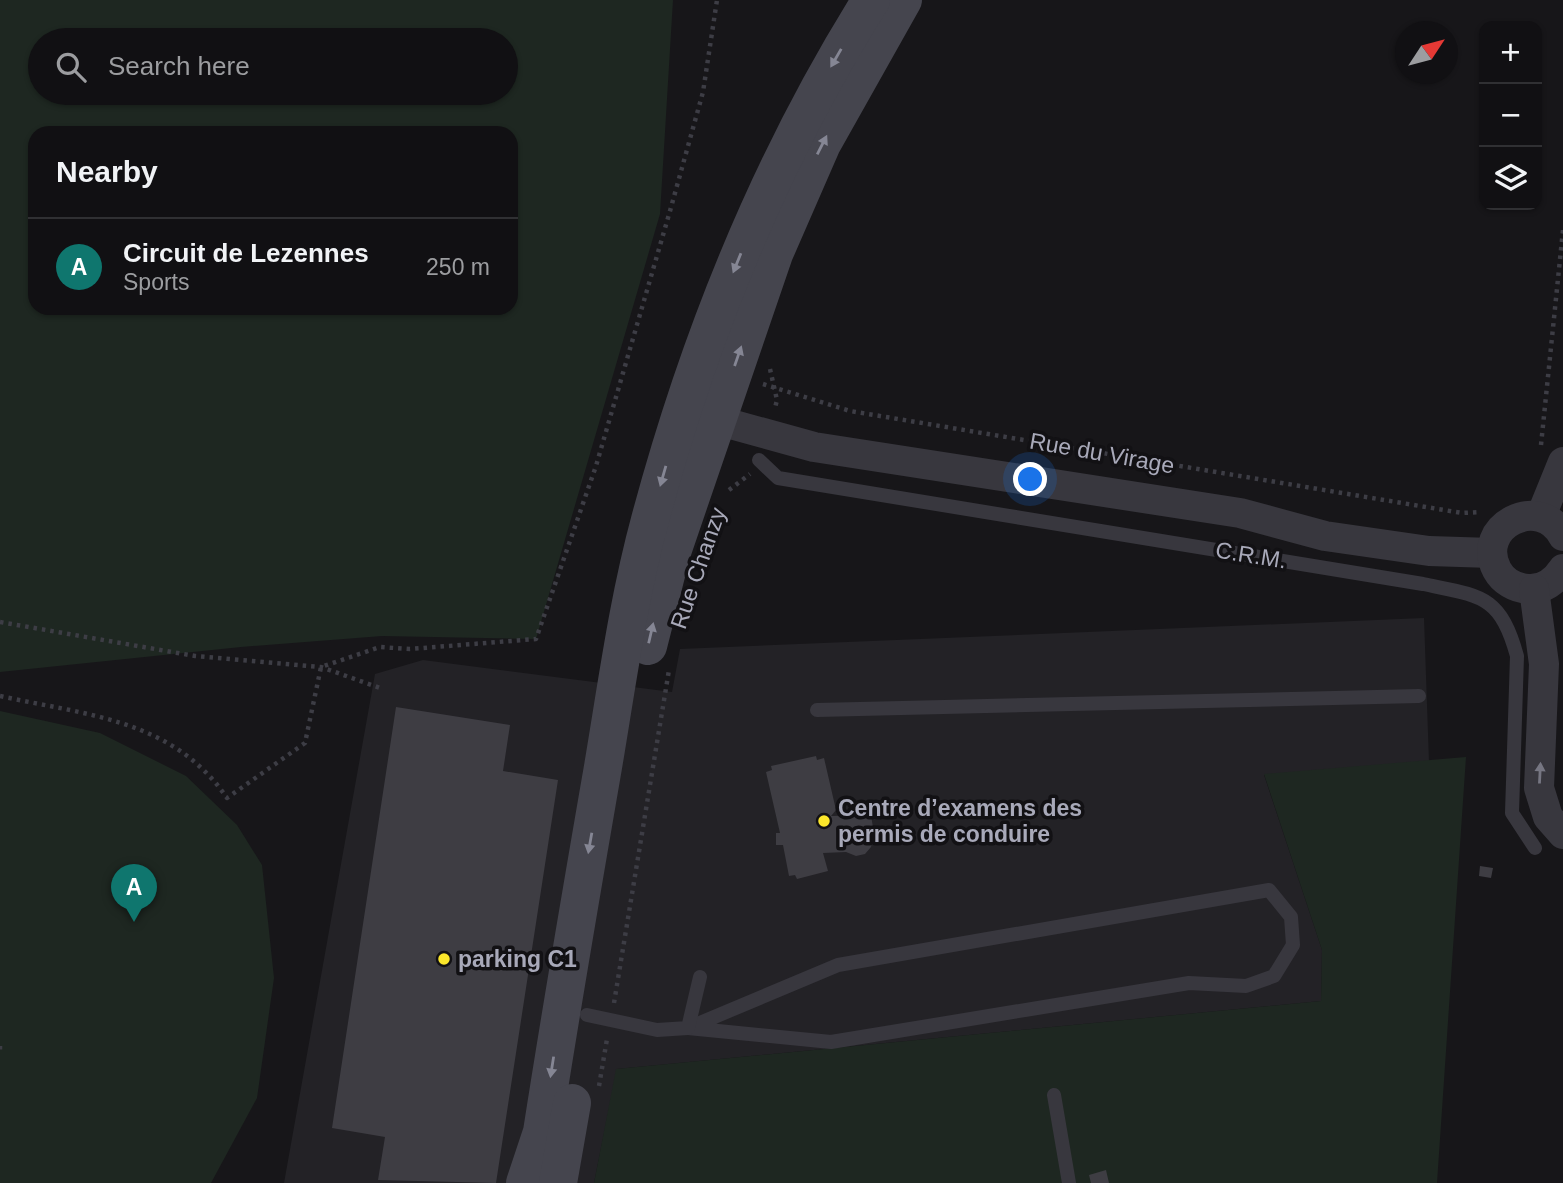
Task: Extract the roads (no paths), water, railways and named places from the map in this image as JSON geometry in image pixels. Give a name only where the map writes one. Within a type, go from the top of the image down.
[{"type":"main road","name":"Rue Chanzy","points":[[558,1183],[599,1018],[648,647],[671,555],[700,416],[711,326],[779,164],[820,85],[871,0]]},
{"type":"main road","name":"Rue Chanzy","points":[[524,1183],[542,1132],[637,573],[700,416],[732,374],[774,254],[808,171],[903,0]]},
{"type":"street","name":"Rue du Virage","points":[[700,416],[764,448],[832,450],[1240,513],[1325,537],[1429,551],[1492,552]]},
{"type":"street","points":[[1541,516],[1551,457]]},
{"type":"street","points":[[1563,537],[1555,525],[1541,516],[1525,515],[1504,524],[1495,537],[1492,552],[1496,568],[1505,580],[1519,588],[1534,589],[1553,581],[1563,569]]},
{"type":"street","points":[[1534,589],[1544,664],[1539,789],[1548,817],[1563,834]]},
{"type":"lane","name":"C.R.M.","points":[[764,448],[778,478],[1423,584],[1479,596],[1496,607],[1511,632],[1517,656],[1512,813],[1535,848]]},
{"type":"lane","points":[[817,710],[1419,696]]},
{"type":"lane","points":[[599,1018],[657,1030],[688,1028],[831,1042],[1189,983],[1246,986],[1274,976],[1293,945],[1291,917],[1269,890],[838,965],[688,1028]]},
{"type":"lane","points":[[688,1028],[700,977]]},
{"type":"lane","points":[[1054,1095],[1069,1183]]},
{"type":"place","name":"Centre d’examens des permis de conduire","points":[[824,821]]},
{"type":"place","name":"Circuit de Lezennes","points":[[134,922]]},
{"type":"place","name":"parking C1","points":[[444,959]]}]
